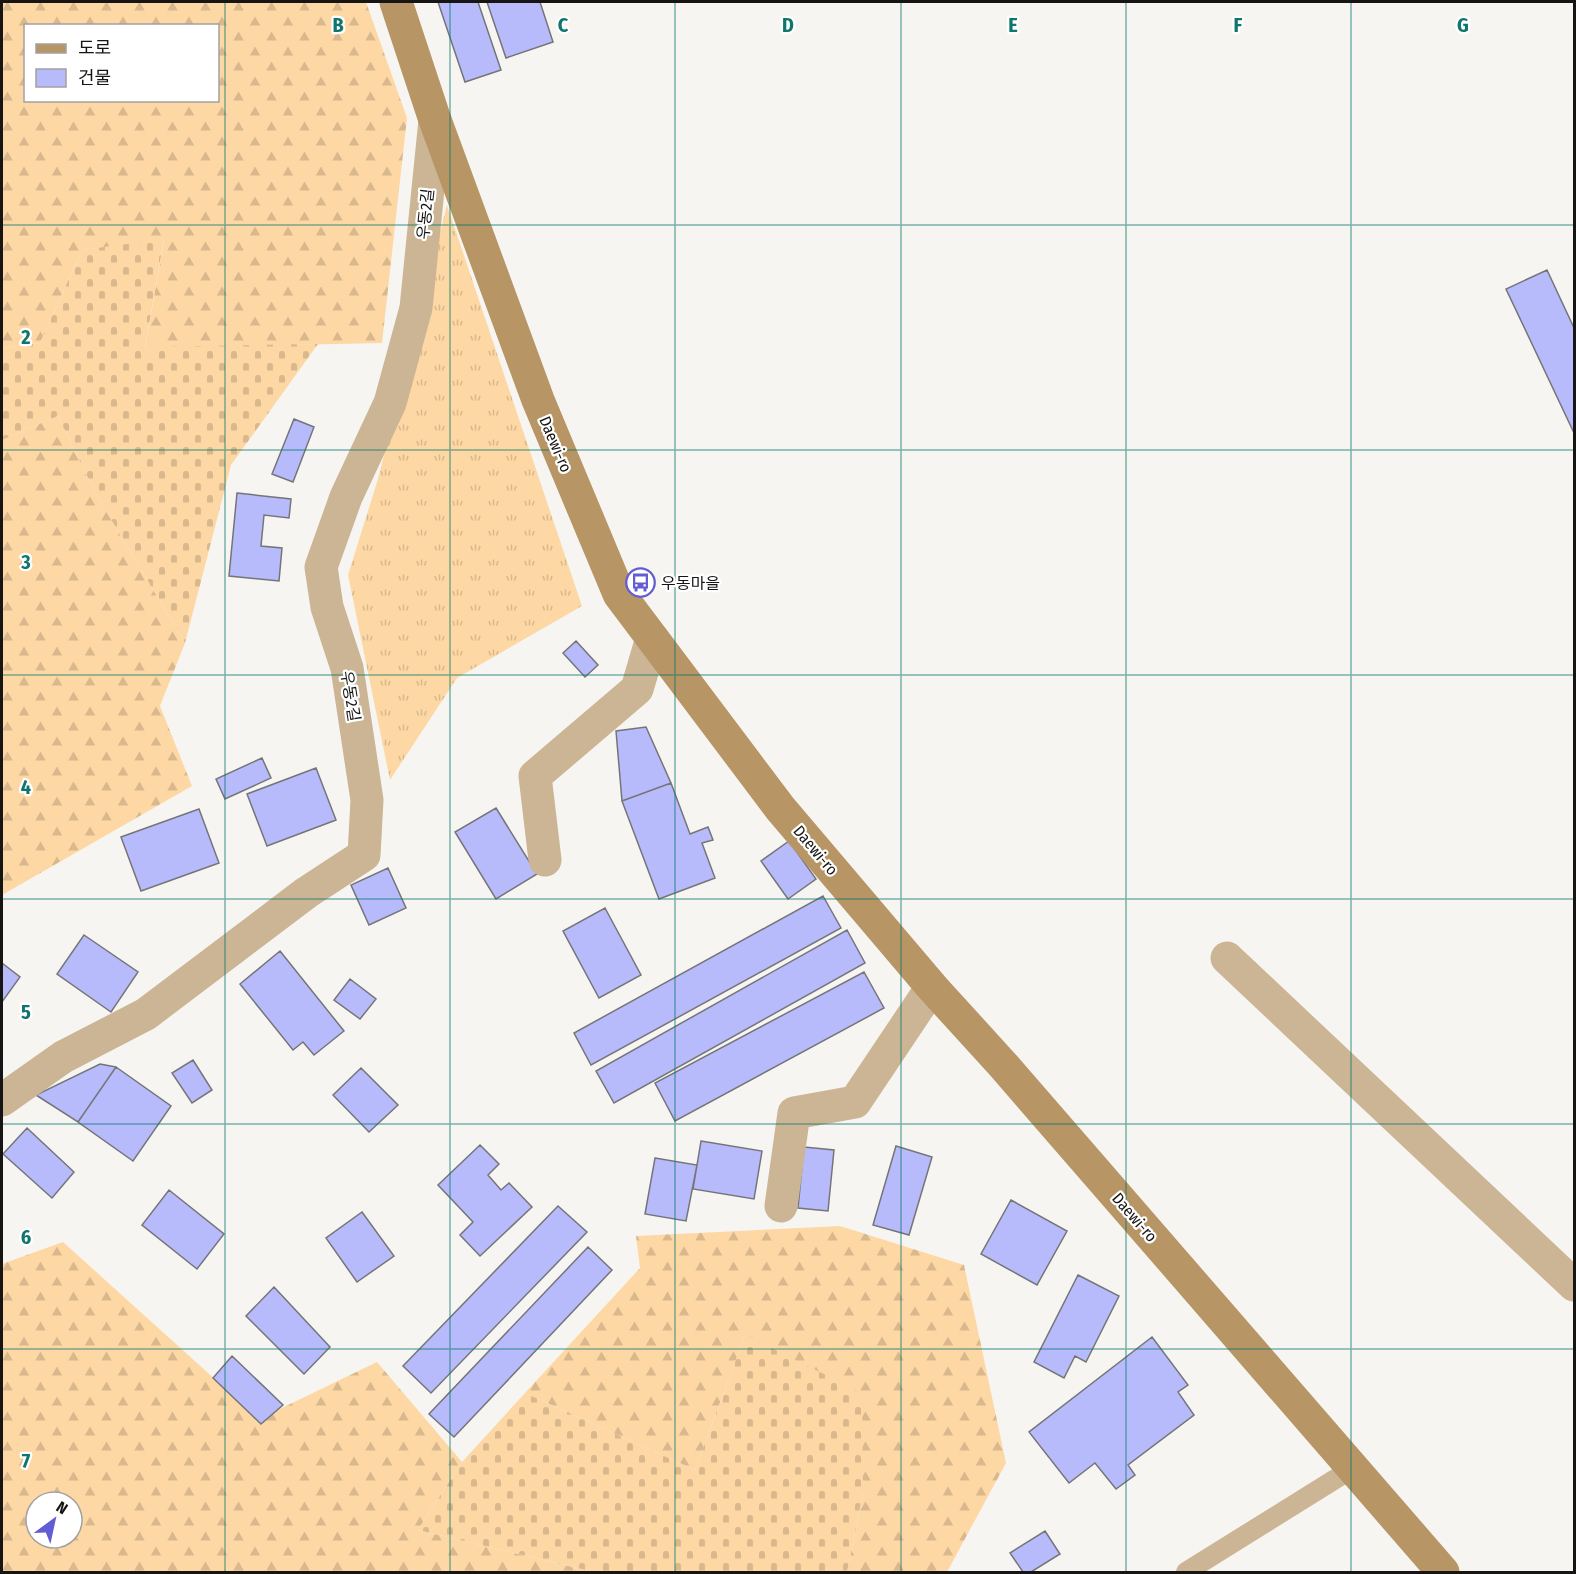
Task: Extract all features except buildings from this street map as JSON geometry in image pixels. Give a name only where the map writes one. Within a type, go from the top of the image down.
[{"type":"main road","name":"Daewi-ro","points":[[396,2],[435,120],[542,411],[619,594],[780,808],[932,987],[1003,1065],[1353,1468],[1433,1567]]},
{"type":"street","name":"우동2길","points":[[2,1100],[63,1057],[146,1014],[306,893],[364,855],[367,800],[347,668],[327,607],[321,567],[346,497],[390,403],[416,308],[435,120]]},
{"type":"street","points":[[545,860],[535,776],[637,689],[652,638]]},
{"type":"street","points":[[1227,958],[1575,1285]]},
{"type":"street","points":[[781,1206],[794,1113],[855,1102],[932,987]]},
{"type":"lane","points":[[1186,1572],[1353,1468]]},
{"type":"green space","points":[[2,2],[366,2],[407,118],[382,343],[145,348],[164,240],[82,250],[40,343],[2,348]]},
{"type":"green space","points":[[447,205],[582,606],[457,678],[390,780],[348,575],[378,479]]},
{"type":"green space","points":[[164,239],[145,347],[318,344],[231,465],[185,643],[97,496],[58,416],[2,440],[2,348],[40,343],[82,250]]},
{"type":"green space","points":[[58,416],[97,496],[185,643],[160,706],[192,786],[2,895],[2,440]]},
{"type":"green space","points":[[840,1226],[964,1265],[1006,1463],[947,1572],[847,1572],[863,1493],[745,1335],[695,1470],[525,1393],[640,1268],[636,1236]]},
{"type":"green space","points":[[63,1242],[259,1419],[377,1362],[462,1462],[418,1530],[594,1572],[2,1572],[2,1264]]},
{"type":"green space","points":[[745,1335],[862,1393],[863,1493],[847,1572],[594,1572],[418,1530],[462,1462],[525,1393],[695,1470]]},
{"type":"place","name":"우동마을","points":[[640,583]]}]
